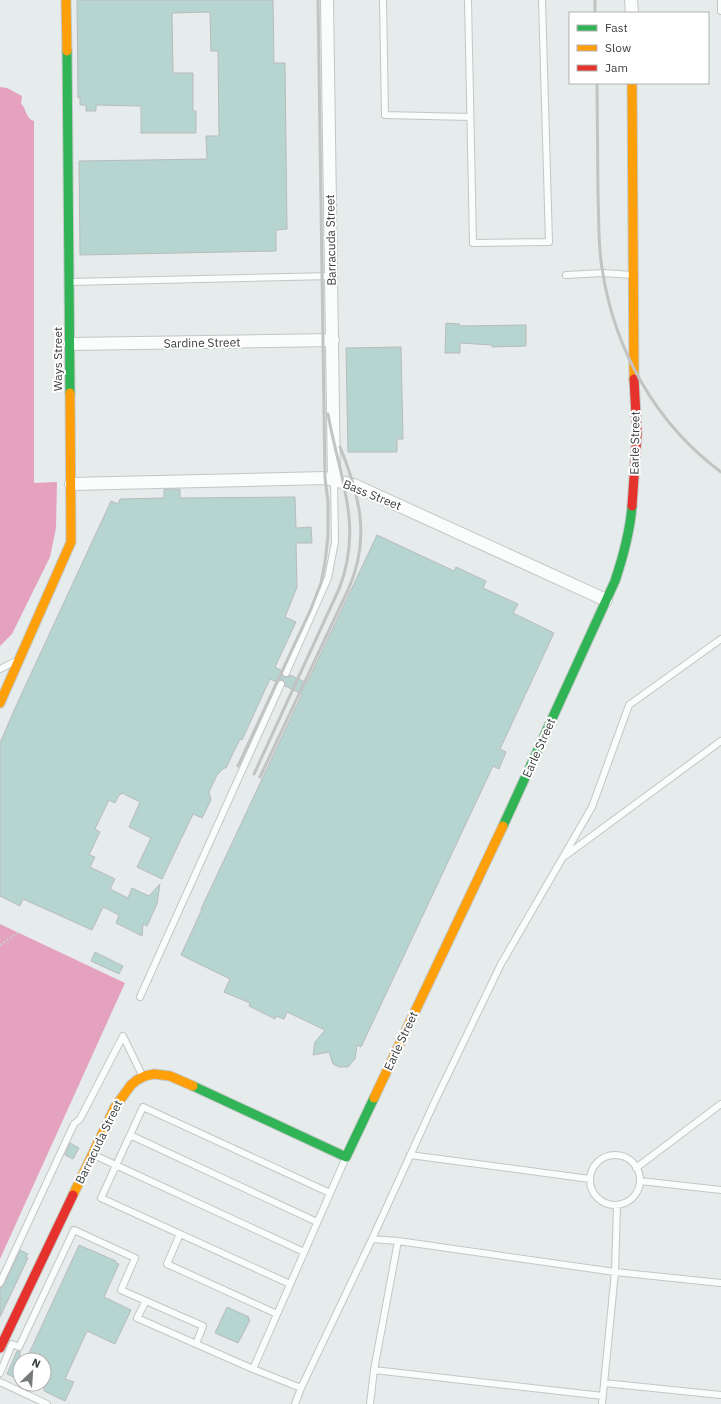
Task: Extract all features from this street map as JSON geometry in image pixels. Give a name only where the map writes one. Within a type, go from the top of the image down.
[{"type":"street","name":"Ways Street","points":[[0,703],[71,542],[69,165],[66,0]]},
{"type":"street","name":"Barracuda Street","points":[[327,0],[334,480]]},
{"type":"street","points":[[632,0],[632,12]]},
{"type":"street","name":"Earle Street","points":[[346,1157],[526,778],[615,581],[624,554],[631,520],[637,434],[633,367],[632,84]]},
{"type":"street","name":"Sardine Street","points":[[70,344],[333,340]]},
{"type":"street","name":"Bass Street","points":[[71,484],[325,478],[354,485],[606,600]]},
{"type":"street","name":"Barracuda Street","points":[[0,1348],[111,1116],[124,1091],[135,1081],[149,1075],[166,1075],[346,1157]]},
{"type":"lane","points":[[383,0],[385,115],[470,117]]},
{"type":"lane","points":[[468,0],[473,243],[549,242],[542,0]]},
{"type":"lane","points":[[721,0],[721,11]]},
{"type":"lane","points":[[566,275],[603,273],[632,275]]},
{"type":"lane","points":[[70,282],[332,276]]},
{"type":"lane","points":[[286,673],[328,578],[335,542],[334,480]]},
{"type":"lane","points":[[295,1404],[301,1388],[372,1239],[434,1101],[501,964],[592,807],[629,705],[721,639]]},
{"type":"lane","points":[[0,669],[19,660]]},
{"type":"lane","points":[[140,997],[281,684]]},
{"type":"lane","points":[[562,858],[721,741]]},
{"type":"lane","points":[[0,1283],[74,1124],[80,1119],[123,1036],[143,1077]]},
{"type":"lane","points":[[636,1168],[721,1104]]},
{"type":"lane","points":[[290,1284],[101,1198],[143,1107],[330,1193]]},
{"type":"lane","points":[[130,1135],[318,1222]]},
{"type":"lane","points":[[93,1154],[304,1252]]},
{"type":"lane","points":[[410,1155],[590,1179]]},
{"type":"lane","points":[[619,1156],[626,1158],[636,1168],[640,1182],[635,1195],[630,1200],[617,1205],[604,1202],[593,1193],[590,1179],[595,1166],[606,1157],[619,1156]]},
{"type":"lane","name":"Earle Street","points":[[253,1369],[346,1157]]},
{"type":"lane","points":[[640,1182],[721,1190]]},
{"type":"lane","points":[[602,1404],[615,1272],[617,1205]]},
{"type":"lane","points":[[0,1372],[12,1344],[19,1347],[74,1230],[135,1258],[121,1290],[203,1326],[196,1344]]},
{"type":"lane","points":[[180,1234],[167,1264],[277,1314]]},
{"type":"lane","points":[[372,1239],[398,1241],[615,1272],[721,1283]]},
{"type":"lane","points":[[370,1404],[374,1370],[398,1241]]},
{"type":"lane","points":[[146,1301],[138,1318],[253,1369],[301,1388]]},
{"type":"lane","points":[[374,1370],[602,1396]]},
{"type":"lane","points":[[0,1382],[47,1404]]},
{"type":"lane","points":[[604,1383],[721,1395]]},
{"type":"path","points":[[0,945],[19,932]]},
{"type":"shaded area","points":[[0,87],[7,88],[22,96],[21,103],[29,118],[34,121],[34,483],[57,482],[56,528],[50,557],[12,634],[0,646]]},
{"type":"shaded area","points":[[0,924],[125,983],[0,1259]]},
{"type":"building","points":[[77,0],[273,0],[274,63],[285,63],[287,229],[276,230],[276,251],[80,255],[79,161],[207,159],[206,136],[219,136],[218,51],[211,51],[210,12],[172,13],[173,73],[193,73],[193,111],[196,111],[196,133],[141,133],[141,106],[96,105],[96,111],[86,111],[86,105],[80,105],[80,97],[78,98]]},
{"type":"building","points":[[446,323],[459,324],[460,326],[526,325],[526,346],[492,347],[492,345],[460,343],[460,353],[445,353]]},
{"type":"building","points":[[401,347],[403,439],[397,439],[397,452],[348,452],[346,348]]},
{"type":"building","points":[[164,489],[180,489],[180,498],[295,497],[296,528],[311,527],[312,543],[296,543],[297,587],[285,617],[296,622],[275,667],[282,671],[282,675],[285,677],[290,675],[307,683],[377,535],[454,571],[456,567],[486,581],[483,588],[518,604],[513,613],[554,633],[500,749],[506,752],[499,769],[493,766],[361,1047],[357,1045],[355,1059],[348,1067],[339,1067],[333,1064],[329,1052],[313,1055],[315,1042],[325,1030],[287,1012],[284,1019],[276,1016],[275,1019],[249,1006],[250,1003],[224,992],[230,979],[181,955],[201,909],[302,694],[285,686],[283,680],[277,682],[270,679],[242,740],[240,739],[226,768],[224,768],[217,775],[209,792],[211,800],[202,818],[193,814],[162,879],[137,867],[151,838],[129,827],[140,802],[122,793],[119,795],[115,803],[109,800],[95,829],[100,832],[89,855],[95,857],[90,867],[115,879],[110,889],[128,898],[132,888],[149,896],[160,884],[157,904],[147,926],[143,924],[142,936],[116,923],[119,915],[103,907],[92,930],[23,899],[20,906],[0,896],[0,743],[111,501],[118,504],[120,499],[164,498]]},
{"type":"building","points":[[95,952],[123,966],[119,974],[91,961]]},
{"type":"building","points":[[70,1143],[79,1148],[73,1159],[65,1155]]},
{"type":"building","points":[[79,1245],[116,1261],[116,1263],[119,1264],[104,1297],[131,1310],[115,1344],[87,1331],[65,1379],[74,1382],[65,1401],[46,1392],[52,1392],[52,1352],[30,1352]]},
{"type":"building","points":[[20,1250],[28,1254],[26,1257],[28,1258],[0,1317],[0,1288],[4,1285]]},
{"type":"building","points":[[227,1307],[249,1317],[248,1319],[250,1320],[238,1343],[215,1333]]},
{"type":"building","points":[[12,1362],[12,1376],[7,1374]]},
{"type":"railway","points":[[238,766],[311,609],[321,583],[328,536],[328,502],[325,478],[318,0]]},
{"type":"railway","points":[[595,0],[595,12]]},
{"type":"railway","points":[[597,84],[600,250],[608,298],[616,327],[641,382],[658,407],[676,431],[697,452],[721,472]]},
{"type":"railway","points":[[254,774],[339,589],[346,566],[349,544],[347,501],[328,414]]},
{"type":"railway","points":[[260,777],[348,590],[355,571],[361,535],[360,518],[353,483],[340,447]]},
{"type":"traffic: fast","points":[[67,51],[70,393]]},
{"type":"traffic: fast","points":[[503,826],[615,581],[626,544],[632,506]]},
{"type":"traffic: fast","points":[[193,1086],[346,1157],[374,1098]]},
{"type":"traffic: slow","points":[[66,0],[67,51]]},
{"type":"traffic: slow","points":[[632,84],[634,379]]},
{"type":"traffic: slow","points":[[0,703],[71,542],[70,393]]},
{"type":"traffic: slow","points":[[374,1098],[503,826]]},
{"type":"traffic: slow","points":[[73,1195],[115,1107],[131,1085],[145,1076],[154,1074],[170,1076],[193,1086]]},
{"type":"traffic: jam","points":[[632,506],[637,434],[634,379]]},
{"type":"traffic: jam","points":[[0,1348],[73,1195]]}]
